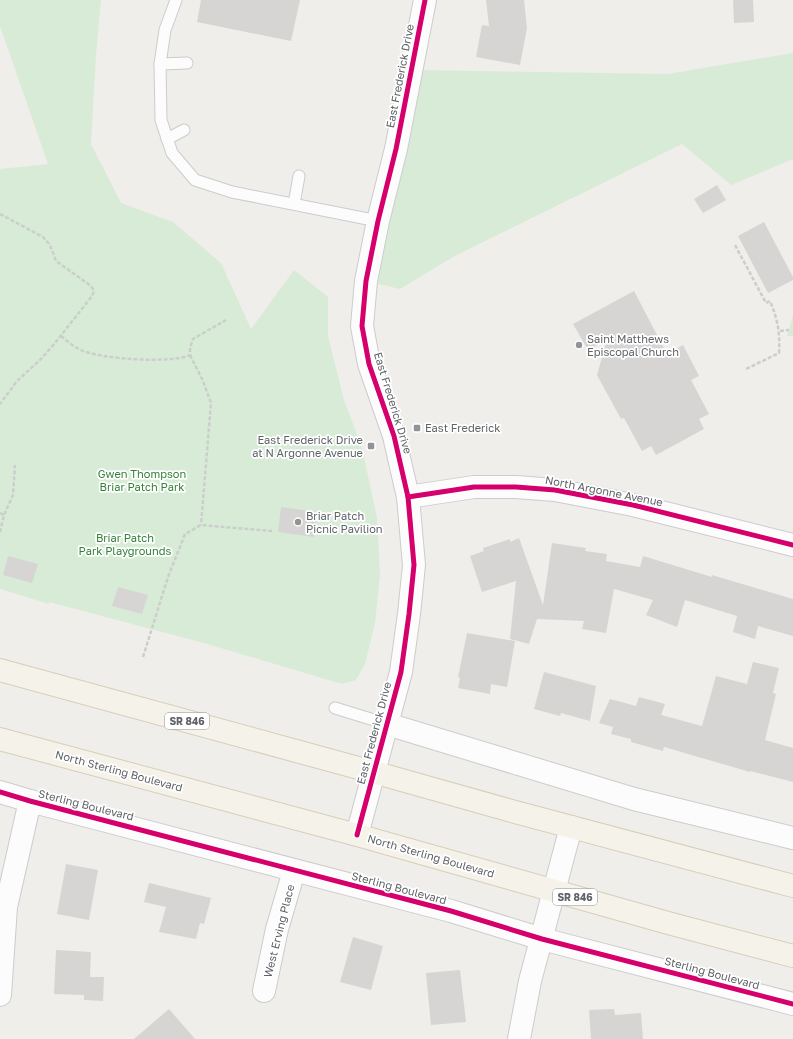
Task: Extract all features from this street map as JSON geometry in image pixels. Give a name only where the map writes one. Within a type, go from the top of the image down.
[{"type":"main road","name":"SR 846","points":[[0,670],[508,810],[793,886]]},
{"type":"main road","name":"North Sterling Boulevard","points":[[0,739],[357,835],[668,923],[793,956]]},
{"type":"street","name":"East Frederick Drive","points":[[357,835],[401,672],[410,614],[414,565],[408,497],[394,436],[369,364],[362,326],[366,281],[378,221],[396,149],[426,0]]},
{"type":"street","name":"North Argonne Avenue","points":[[408,497],[474,487],[516,487],[556,490],[632,505],[793,545]]},
{"type":"street","points":[[387,724],[634,799],[793,838]]},
{"type":"street","name":"Sterling Boulevard","points":[[0,792],[294,871],[451,911],[542,939],[793,1004]]},
{"type":"street","points":[[0,995],[6,907],[30,800]]},
{"type":"street","points":[[519,1039],[530,981],[571,827]]},
{"type":"street","name":"West Erving Place","points":[[264,991],[277,929],[294,871]]},
{"type":"lane","points":[[176,0],[165,30],[160,64],[161,120],[172,153],[195,180],[232,192],[378,221]]},
{"type":"lane","points":[[160,64],[187,63]]},
{"type":"lane","points":[[167,139],[184,130]]},
{"type":"lane","points":[[294,204],[299,176]]},
{"type":"lane","points":[[335,708],[387,724]]},
{"type":"path","points":[[0,214],[43,237],[50,245],[56,261],[91,286],[94,291],[92,296],[61,336],[40,360],[17,381],[0,404]]},
{"type":"path","points":[[735,245],[766,303],[770,301],[777,316],[779,331],[779,353],[746,369]]},
{"type":"path","points":[[201,525],[211,403],[190,355],[190,348],[193,339],[226,320]]},
{"type":"path","points":[[779,331],[789,330]]},
{"type":"path","points":[[61,336],[81,350],[96,355],[157,359],[185,358],[190,355]]},
{"type":"path","points":[[0,532],[4,515],[14,495],[15,465]]},
{"type":"path","points":[[0,513],[4,515]]},
{"type":"path","points":[[143,657],[168,577],[185,534],[201,525],[272,530]]},
{"type":"green space","name":"Gwen Thompson Briar Patch Park","points":[[0,0],[101,0],[91,144],[121,203],[173,222],[221,263],[251,329],[294,270],[328,297],[328,336],[344,400],[362,448],[377,518],[380,574],[375,623],[365,664],[356,680],[342,684],[204,643],[49,602],[49,604],[0,589],[0,169],[48,164],[0,26]]},
{"type":"green space","points":[[793,53],[793,159],[731,185],[682,144],[453,257],[400,289],[366,281],[412,70],[668,74]]},
{"type":"green space","points":[[793,315],[793,336],[787,336]]},
{"type":"building","points":[[201,0],[300,0],[291,41],[197,22]]},
{"type":"building","points":[[486,0],[524,0],[527,28],[520,65],[476,57],[482,25],[489,26]]},
{"type":"building","points":[[733,0],[753,0],[754,22],[734,23]]},
{"type":"building","points":[[717,185],[726,200],[703,213],[694,199]]},
{"type":"building","points":[[764,222],[793,277],[793,280],[768,293],[738,236]]},
{"type":"building","name":"Saint Matthews Episcopal Church","points":[[634,291],[667,354],[683,345],[699,376],[691,380],[709,414],[699,419],[704,429],[656,455],[651,446],[642,451],[624,418],[621,419],[597,375],[607,340],[588,350],[573,324]]},
{"type":"building","name":"Briar Patch Picnic Pavilion","points":[[281,507],[318,512],[314,537],[278,532]]},
{"type":"building","points":[[519,538],[543,605],[552,543],[586,548],[585,551],[607,554],[606,561],[640,567],[643,556],[793,599],[793,636],[758,626],[755,639],[733,632],[737,616],[685,600],[677,627],[646,615],[653,600],[614,589],[606,633],[582,629],[584,621],[537,619],[529,644],[510,639],[516,581],[482,592],[470,556],[484,551],[483,548],[510,539],[510,542]]},
{"type":"building","points":[[8,556],[38,564],[32,583],[3,575]]},
{"type":"building","points":[[118,587],[148,595],[142,614],[112,606]]},
{"type":"building","points":[[467,633],[515,641],[507,687],[491,684],[490,694],[458,688],[460,678],[458,677]]},
{"type":"building","points":[[753,662],[779,668],[773,693],[776,694],[765,740],[793,748],[793,782],[750,772],[664,747],[663,751],[631,742],[631,739],[611,734],[613,727],[599,723],[610,699],[636,706],[639,697],[665,704],[661,715],[702,726],[716,676],[747,684]]},
{"type":"building","points":[[544,672],[596,686],[590,721],[561,713],[560,716],[534,709]]},
{"type":"building","points":[[66,864],[98,870],[89,920],[57,914]]},
{"type":"building","points":[[149,883],[211,898],[204,924],[200,923],[196,939],[159,932],[166,907],[144,902]]},
{"type":"building","points":[[353,937],[383,946],[371,990],[340,982]]},
{"type":"building","points":[[56,950],[91,952],[90,977],[104,977],[103,1001],[84,1000],[84,995],[54,994]]},
{"type":"building","points":[[460,970],[466,1022],[431,1025],[426,973]]},
{"type":"building","points":[[169,1009],[195,1039],[134,1039]]},
{"type":"building","points":[[614,1009],[615,1015],[641,1013],[643,1039],[591,1039],[589,1010]]},
{"type":"cycle path","points":[[357,835],[401,672],[414,565],[408,497],[394,436],[369,364],[362,326],[366,281],[378,221],[396,149],[425,0]]},
{"type":"cycle path","points":[[408,497],[474,487],[516,487],[555,490],[633,505],[793,545]]},
{"type":"cycle path","points":[[0,792],[451,911],[542,939],[793,1004]]},
{"type":"place","name":"Saint Matthews Episcopal Church","points":[[579,345]]},
{"type":"place","name":"East Frederick","points":[[417,428]]},
{"type":"place","name":"East Frederick Drive at N Argonne Avenue","points":[[371,446]]},
{"type":"place","name":"Briar Patch Picnic Pavilion","points":[[298,522]]},
{"type":"park label","name":"Briar Patch Park Playgrounds","points":[[125,544]]}]
